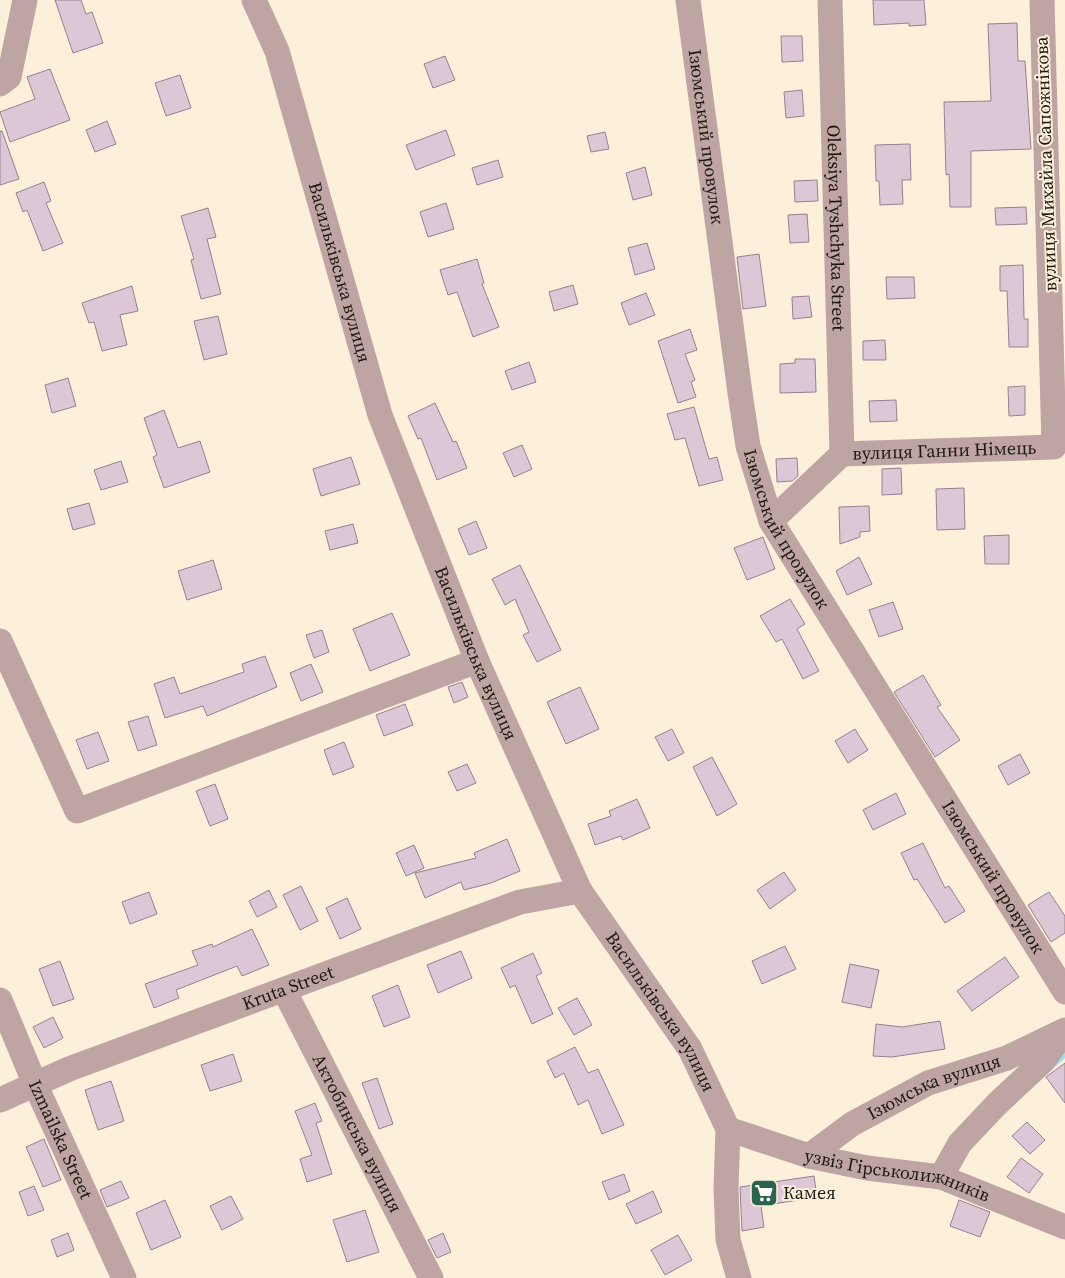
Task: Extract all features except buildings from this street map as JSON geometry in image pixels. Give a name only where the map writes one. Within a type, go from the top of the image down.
[{"type":"street","points":[[0,84],[9,77],[25,0]]},
{"type":"street","name":"Васильківська вулиця","points":[[254,0],[277,52],[380,415],[476,660],[580,891],[690,1049],[728,1129],[726,1189],[728,1240],[739,1278]]},
{"type":"street","name":"Ізюмський провулок","points":[[688,0],[748,446],[771,521],[1065,992]]},
{"type":"street","name":"Oleksiya Tyshchyka Street","points":[[830,0],[842,454]]},
{"type":"street","name":"вулиця Михайла Сапожнікова","points":[[1042,0],[1054,447]]},
{"type":"street","name":"вулиця Ганни Німець","points":[[771,521],[842,454],[1054,447]]},
{"type":"street","points":[[0,641],[77,811],[476,660]]},
{"type":"street","name":"Kruta Street","points":[[0,1100],[35,1084],[520,902],[580,891]]},
{"type":"street","name":"Актобинська вулиця","points":[[284,990],[431,1278]]},
{"type":"street","name":"Izmailska Street","points":[[0,1000],[35,1084],[124,1278]]},
{"type":"street","name":"Ізюмська вулиця","points":[[810,1156],[852,1124],[928,1082],[1007,1058],[1065,1030]]},
{"type":"street","name":"Ізюмська вулиця","points":[[942,1177],[960,1143],[996,1104],[1044,1060],[1065,1030]]},
{"type":"street","name":"узвіз Гірськолижників","points":[[728,1129],[810,1156],[867,1168],[942,1177],[1065,1227]]},
{"type":"waterway","points":[[1055,1063],[1065,1054]]},
{"type":"place","name":"Камея","points":[[764,1193]]}]
